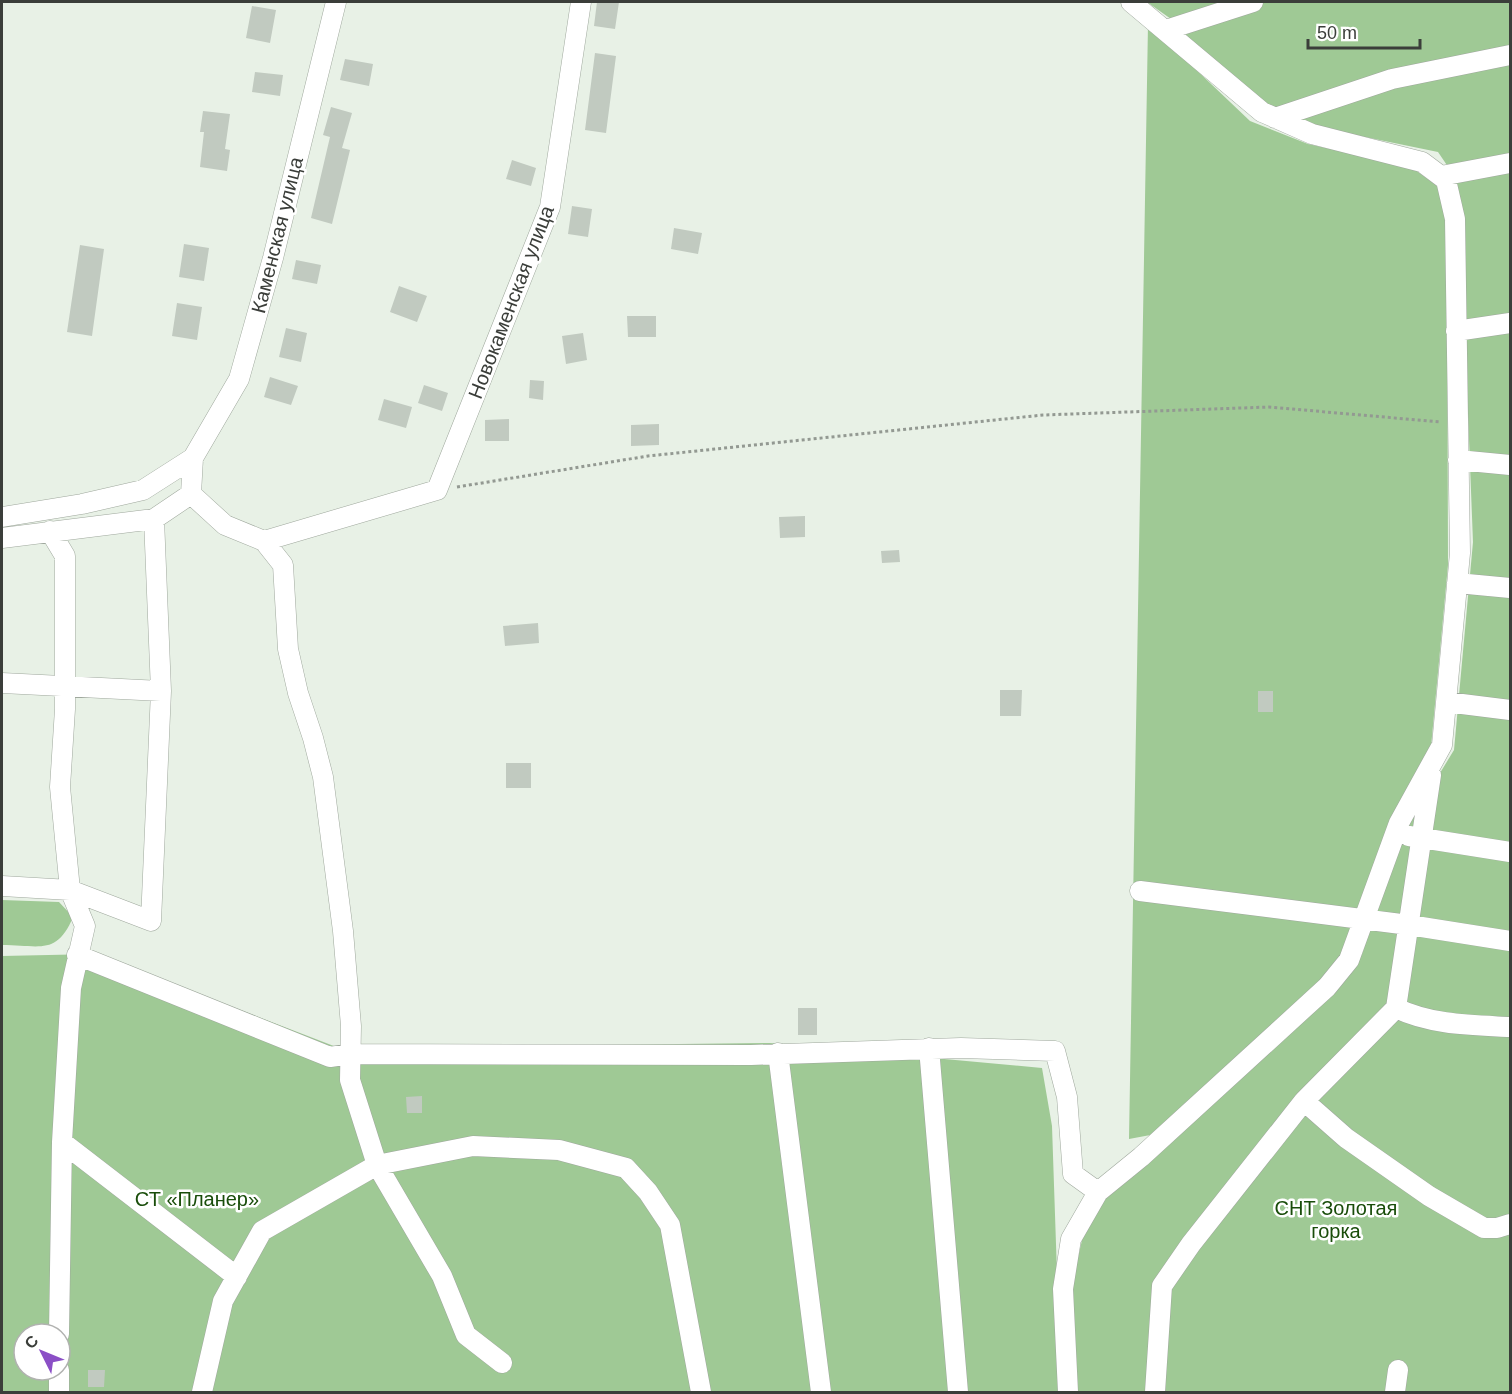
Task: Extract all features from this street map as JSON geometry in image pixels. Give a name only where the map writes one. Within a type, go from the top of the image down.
[{"type":"street","name":"Каменская улица","points":[[193,458],[239,379],[273,258],[336,2]]},
{"type":"street","name":"Новокаменская улица","points":[[437,490],[550,207],[581,2]]},
{"type":"street","points":[[1068,1392],[1063,1289],[1071,1239],[1098,1191],[1141,1157],[1327,987],[1349,960],[1395,834],[1442,745],[1460,553],[1455,219],[1446,180],[1422,162],[1312,134],[1262,112],[1131,2]]},
{"type":"street","points":[[1166,30],[1252,2]]},
{"type":"street","points":[[1275,118],[1392,79],[1510,55]]},
{"type":"street","points":[[1441,176],[1510,163]]},
{"type":"street","points":[[1456,331],[1510,323]]},
{"type":"street","points":[[193,458],[192,494],[225,525],[264,541],[283,565],[288,649],[298,693],[314,738],[322,777],[343,931],[350,1080],[377,1165],[442,1276],[466,1335],[502,1364]]},
{"type":"street","points":[[2,517],[82,504],[143,490],[193,458]]},
{"type":"street","points":[[1458,460],[1510,465]]},
{"type":"street","points":[[264,541],[437,490]]},
{"type":"street","points":[[2,538],[154,519],[192,494]]},
{"type":"street","points":[[2,886],[70,890],[151,921],[161,691],[154,519]]},
{"type":"street","points":[[50,531],[66,556],[65,686],[60,787],[70,890],[86,926],[77,955],[71,988],[62,1142],[59,1322]]},
{"type":"street","points":[[1457,584],[1510,588]]},
{"type":"street","points":[[2,683],[161,691]]},
{"type":"street","points":[[1446,702],[1510,710]]},
{"type":"street","points":[[1155,1392],[1162,1286],[1191,1244],[1304,1101],[1396,1008],[1432,764]]},
{"type":"street","points":[[1395,834],[1510,852]]},
{"type":"street","points":[[1140,891],[1409,925],[1510,941]]},
{"type":"street","points":[[77,955],[330,1057],[350,1053],[778,1053],[929,1048],[1055,1051],[1067,1097],[1073,1174],[1098,1191]]},
{"type":"street","points":[[1396,1008],[1410,1015],[1453,1024],[1510,1028]]},
{"type":"street","points":[[929,1048],[958,1392]]},
{"type":"street","points":[[778,1053],[818,1351],[821,1392]]},
{"type":"street","points":[[1304,1101],[1346,1138],[1429,1196],[1484,1228],[1497,1228],[1510,1224]]},
{"type":"street","points":[[62,1142],[237,1277]]},
{"type":"street","points":[[202,1392],[223,1302],[262,1231],[377,1165],[473,1146],[558,1150],[626,1168],[648,1192],[670,1225],[701,1392]]},
{"type":"street","points":[[1395,1392],[1398,1370]]},
{"type":"path","points":[[437,490],[648,456],[1043,415],[1269,407],[1458,423]]},
{"type":"green space","points":[[1147,2],[1510,2],[1510,317],[1466,324],[1455,177],[1438,152],[1292,122],[1229,80],[1171,19]]},
{"type":"green space","points":[[1148,24],[1250,121],[1308,144],[1411,167],[1439,187],[1447,228],[1448,565],[1431,747],[1340,969],[1161,1133],[1129,1139]]},
{"type":"green space","name":"СНТ Золотая горка","points":[[1510,330],[1510,1392],[1071,1392],[1069,1297],[1085,1227],[1108,1193],[1348,974],[1362,954],[1385,884],[1409,824],[1454,750],[1473,542],[1465,336]]},
{"type":"green space","points":[[2,900],[59,902],[73,917],[67,929],[53,943],[45,946],[2,945]]},
{"type":"green space","name":"СТ «Планер»","points":[[95,954],[339,1048],[770,1043],[1042,1068],[1052,1126],[1061,1392],[2,1392],[2,956]]},
{"type":"building","points":[[597,2],[619,2],[615,29],[594,26]]},
{"type":"building","points":[[252,6],[276,10],[270,43],[246,38]]},
{"type":"building","points":[[595,53],[616,56],[606,133],[585,130]]},
{"type":"building","points":[[345,59],[373,64],[369,86],[340,80]]},
{"type":"building","points":[[255,72],[283,75],[280,96],[252,92]]},
{"type":"building","points":[[331,107],[352,113],[342,148],[350,150],[332,224],[311,218],[330,137],[323,135]]},
{"type":"building","points":[[203,111],[230,114],[225,149],[230,150],[227,171],[200,167],[204,132],[200,132]]},
{"type":"building","points":[[512,160],[536,168],[531,186],[506,179]]},
{"type":"building","points":[[572,206],[592,209],[588,237],[568,234]]},
{"type":"building","points":[[674,228],[702,233],[698,254],[671,249]]},
{"type":"building","points":[[184,244],[209,248],[204,281],[179,277]]},
{"type":"building","points":[[80,245],[104,249],[92,336],[67,332]]},
{"type":"building","points":[[296,260],[321,265],[317,284],[292,279]]},
{"type":"building","points":[[399,286],[427,296],[417,322],[390,312]]},
{"type":"building","points":[[177,303],[202,307],[197,340],[172,336]]},
{"type":"building","points":[[627,316],[656,316],[656,337],[628,337]]},
{"type":"building","points":[[286,328],[307,333],[301,362],[279,357]]},
{"type":"building","points":[[583,333],[587,360],[566,364],[562,336]]},
{"type":"building","points":[[270,377],[298,386],[291,405],[264,397]]},
{"type":"building","points":[[530,380],[544,381],[543,400],[529,398]]},
{"type":"building","points":[[424,385],[448,393],[442,411],[418,403]]},
{"type":"building","points":[[384,399],[412,407],[406,428],[378,420]]},
{"type":"building","points":[[509,419],[509,441],[485,441],[485,420]]},
{"type":"building","points":[[659,424],[659,445],[631,446],[631,425]]},
{"type":"building","points":[[805,516],[805,537],[780,538],[779,517]]},
{"type":"building","points":[[899,550],[900,562],[882,563],[881,551]]},
{"type":"building","points":[[538,623],[539,643],[505,646],[503,626]]},
{"type":"building","points":[[1000,690],[1022,690],[1021,716],[1000,716]]},
{"type":"building","points":[[1258,691],[1273,691],[1273,712],[1258,712]]},
{"type":"building","points":[[506,763],[531,763],[531,788],[506,788]]},
{"type":"building","points":[[798,1008],[817,1008],[817,1035],[798,1035]]},
{"type":"building","points":[[422,1096],[422,1113],[407,1113],[406,1097]]},
{"type":"building","points":[[88,1370],[105,1370],[104,1387],[88,1387]]}]
